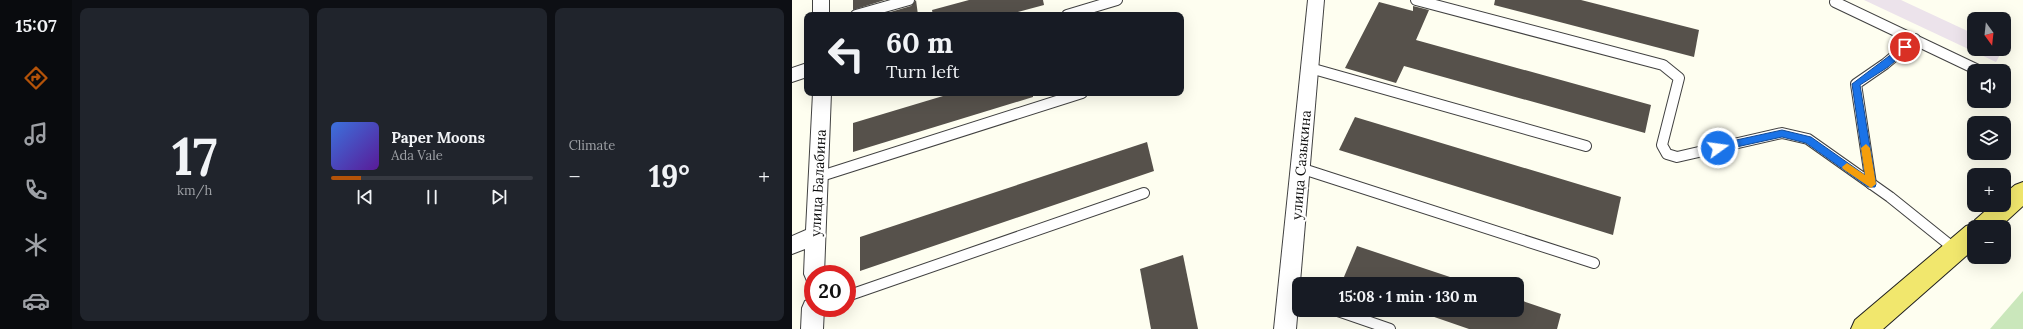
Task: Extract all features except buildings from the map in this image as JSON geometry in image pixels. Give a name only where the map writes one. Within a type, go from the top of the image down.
[{"type":"main road","points":[[1991,220],[2023,192]]},
{"type":"main road","points":[[1864,329],[1967,240]]},
{"type":"street","points":[[821,0],[821,12]]},
{"type":"street","name":"улица Сазыкина","points":[[1295,277],[1300,168],[1316,0]]},
{"type":"street","points":[[792,75],[804,71]]},
{"type":"street","name":"улица Балабина","points":[[814,265],[822,96]]},
{"type":"street","points":[[792,245],[815,236]]},
{"type":"street","name":"улица Сазыкина","points":[[1285,329],[1292,303]]},
{"type":"street","points":[[812,329],[813,317]]},
{"type":"lane","points":[[867,12],[909,0]]},
{"type":"lane","points":[[1077,12],[1117,0]]},
{"type":"lane","points":[[1416,0],[1663,65],[1679,78],[1662,146],[1667,154],[1677,157],[1782,133],[1808,139],[1871,184],[1956,250]]},
{"type":"lane","points":[[1835,2],[1967,65]]},
{"type":"lane","points":[[1871,184],[1856,84],[1885,64],[1915,39]]},
{"type":"lane","points":[[1310,68],[1586,146]]},
{"type":"lane","points":[[818,177],[1073,96]]},
{"type":"lane","points":[[1300,168],[1594,263]]},
{"type":"lane","points":[[856,293],[1144,193]]},
{"type":"lane","points":[[1356,317],[1390,329]]},
{"type":"shaded area","points":[[1864,0],[1901,0],[1967,31],[1967,48]]},
{"type":"shaded area","points":[[1983,56],[1999,56],[1996,62]]},
{"type":"green space","points":[[2023,291],[2023,329],[1990,329]]},
{"type":"slow traffic","points":[[1847,167],[1871,184],[1866,148]]},
{"type":"route","points":[[1718,148],[1782,133],[1808,139],[1871,184],[1856,84],[1885,64],[1905,47]]}]
